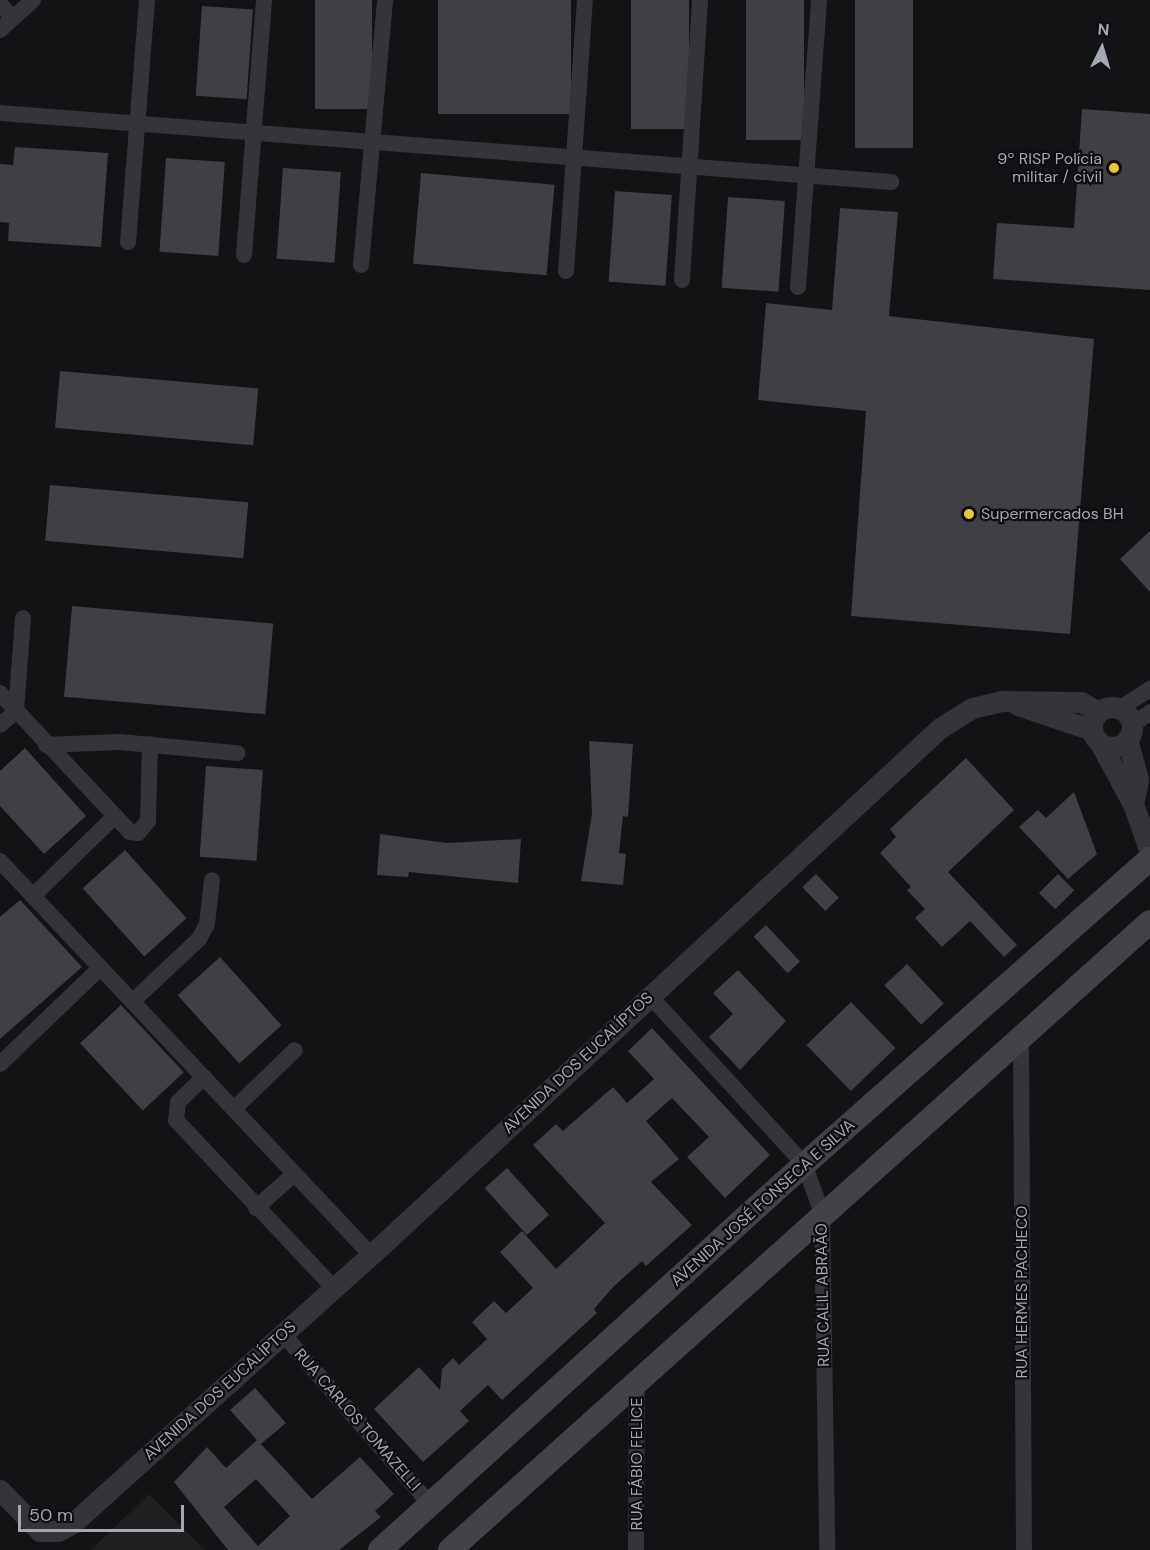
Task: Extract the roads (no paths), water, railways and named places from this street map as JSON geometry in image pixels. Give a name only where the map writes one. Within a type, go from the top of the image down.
[{"type":"main road","name":"AVENIDA JOSÉ FONSECA E SILVA","points":[[380,1550],[804,1164],[1150,860]]},
{"type":"main road","points":[[450,1550],[637,1378],[1150,922]]},
{"type":"street","points":[[0,30],[33,0]]},
{"type":"street","points":[[128,242],[147,0]]},
{"type":"street","points":[[244,255],[264,0]]},
{"type":"street","points":[[361,265],[385,0]]},
{"type":"street","points":[[566,271],[585,0]]},
{"type":"street","points":[[682,280],[700,0]]},
{"type":"street","points":[[798,287],[819,0]]},
{"type":"street","points":[[0,4],[13,18]]},
{"type":"street","points":[[0,112],[891,182]]},
{"type":"street","points":[[0,725],[16,711],[23,618]]},
{"type":"street","points":[[1113,725],[1150,689]]},
{"type":"street","points":[[0,693],[113,818],[123,828],[138,833],[148,821],[150,744]]},
{"type":"street","name":"AVENIDA DOS EUCALÍPTOS","points":[[0,1490],[40,1531],[58,1531],[73,1523],[284,1335],[940,728],[972,708],[1003,700],[1081,702],[1113,725]]},
{"type":"street","points":[[1113,725],[1150,712]]},
{"type":"street","points":[[1113,725],[1138,779],[1133,804],[1150,852]]},
{"type":"street","points":[[46,745],[150,744],[237,753]]},
{"type":"street","points":[[35,894],[113,818]]},
{"type":"street","points":[[0,861],[35,894],[100,968],[235,1108],[293,1175],[371,1255]]},
{"type":"street","points":[[133,1001],[199,939],[207,924],[212,880]]},
{"type":"street","points":[[0,1064],[100,968]]},
{"type":"street","name":"RUA CALIL ABRAÃO","points":[[650,996],[804,1164],[822,1213],[828,1550]]},
{"type":"street","name":"RUA HERMES PACHECO","points":[[1021,1035],[1024,1550]]},
{"type":"street","points":[[235,1108],[294,1050]]},
{"type":"street","points":[[204,1077],[178,1102],[176,1120],[256,1208],[334,1288]]},
{"type":"street","points":[[256,1208],[293,1175]]},
{"type":"street","name":"RUA CARLOS TOMAZELLI","points":[[284,1335],[430,1504]]},
{"type":"street","name":"RUA FÁBIO FELICE","points":[[636,1550],[637,1378]]},
{"type":"place","name":"9º RISP Polícia militar / civil","points":[[1114,168]]},
{"type":"place","name":"Supermercados BH","points":[[969,514]]}]
